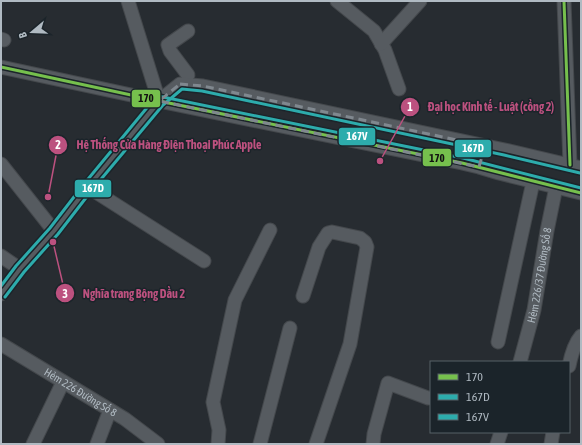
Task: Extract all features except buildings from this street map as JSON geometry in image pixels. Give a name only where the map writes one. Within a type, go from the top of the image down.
[{"type":"street","points":[[128,1],[159,102]]},
{"type":"street","points":[[382,44],[420,1]]},
{"type":"street","points":[[188,31],[168,45],[184,80],[203,86],[576,166],[564,1]]},
{"type":"street","points":[[343,3],[374,31],[385,50],[399,89]]},
{"type":"street","points":[[1,67],[159,102],[479,167],[581,193]]},
{"type":"street","points":[[2,291],[54,231],[88,186],[159,102],[184,80]]},
{"type":"street","points":[[479,167],[486,146]]},
{"type":"street","points":[[1,164],[54,231]]},
{"type":"street","points":[[498,342],[534,182]]},
{"type":"street","points":[[88,186],[204,261]]},
{"type":"street","name":"Hẻm 226/37 Đường Số 8","points":[[520,361],[534,310],[556,187]]},
{"type":"street","points":[[218,444],[219,430],[213,402],[235,300],[270,230]]},
{"type":"street","points":[[303,296],[319,247],[328,233],[332,232],[360,238],[365,242],[367,247],[350,344],[316,444]]},
{"type":"street","points":[[1,256],[20,270]]},
{"type":"street","points":[[260,444],[290,328]]},
{"type":"street","points":[[570,361],[577,340],[581,336]]},
{"type":"street","name":"Hẻm 226 Đường Số 8","points":[[1,344],[126,419],[158,444]]},
{"type":"street","points":[[33,444],[63,382]]},
{"type":"street","points":[[373,444],[374,434],[388,383],[428,398]]},
{"type":"street","points":[[97,444],[110,410]]},
{"type":"street","points":[[497,444],[501,433]]},
{"type":"street","points":[[551,444],[554,433]]},
{"type":"highlighted area","points":[[180,84],[203,86],[485,146],[479,167],[159,101]]},
{"type":"transit line","name":"170","points":[[564,1],[570,165]]},
{"type":"transit line","name":"170","points":[[1,67],[462,163],[581,193]]},
{"type":"transit line","name":"167D","points":[[5,297],[24,272],[58,234],[92,190],[163,105],[182,89],[202,91],[504,155],[580,173]]},
{"type":"transit line","name":"167V","points":[[1,286],[158,96],[463,158],[581,188]]},
{"type":"place","name":"Đại học Kinh tế - Luật (cổng 2)","points":[[380,161]]},
{"type":"place","name":"Hệ Thống Cửa Hàng Điện Thoại Phúc Apple","points":[[48,197]]},
{"type":"place","name":"Nghĩa trang Bộng Dầu 2","points":[[53,242]]}]
